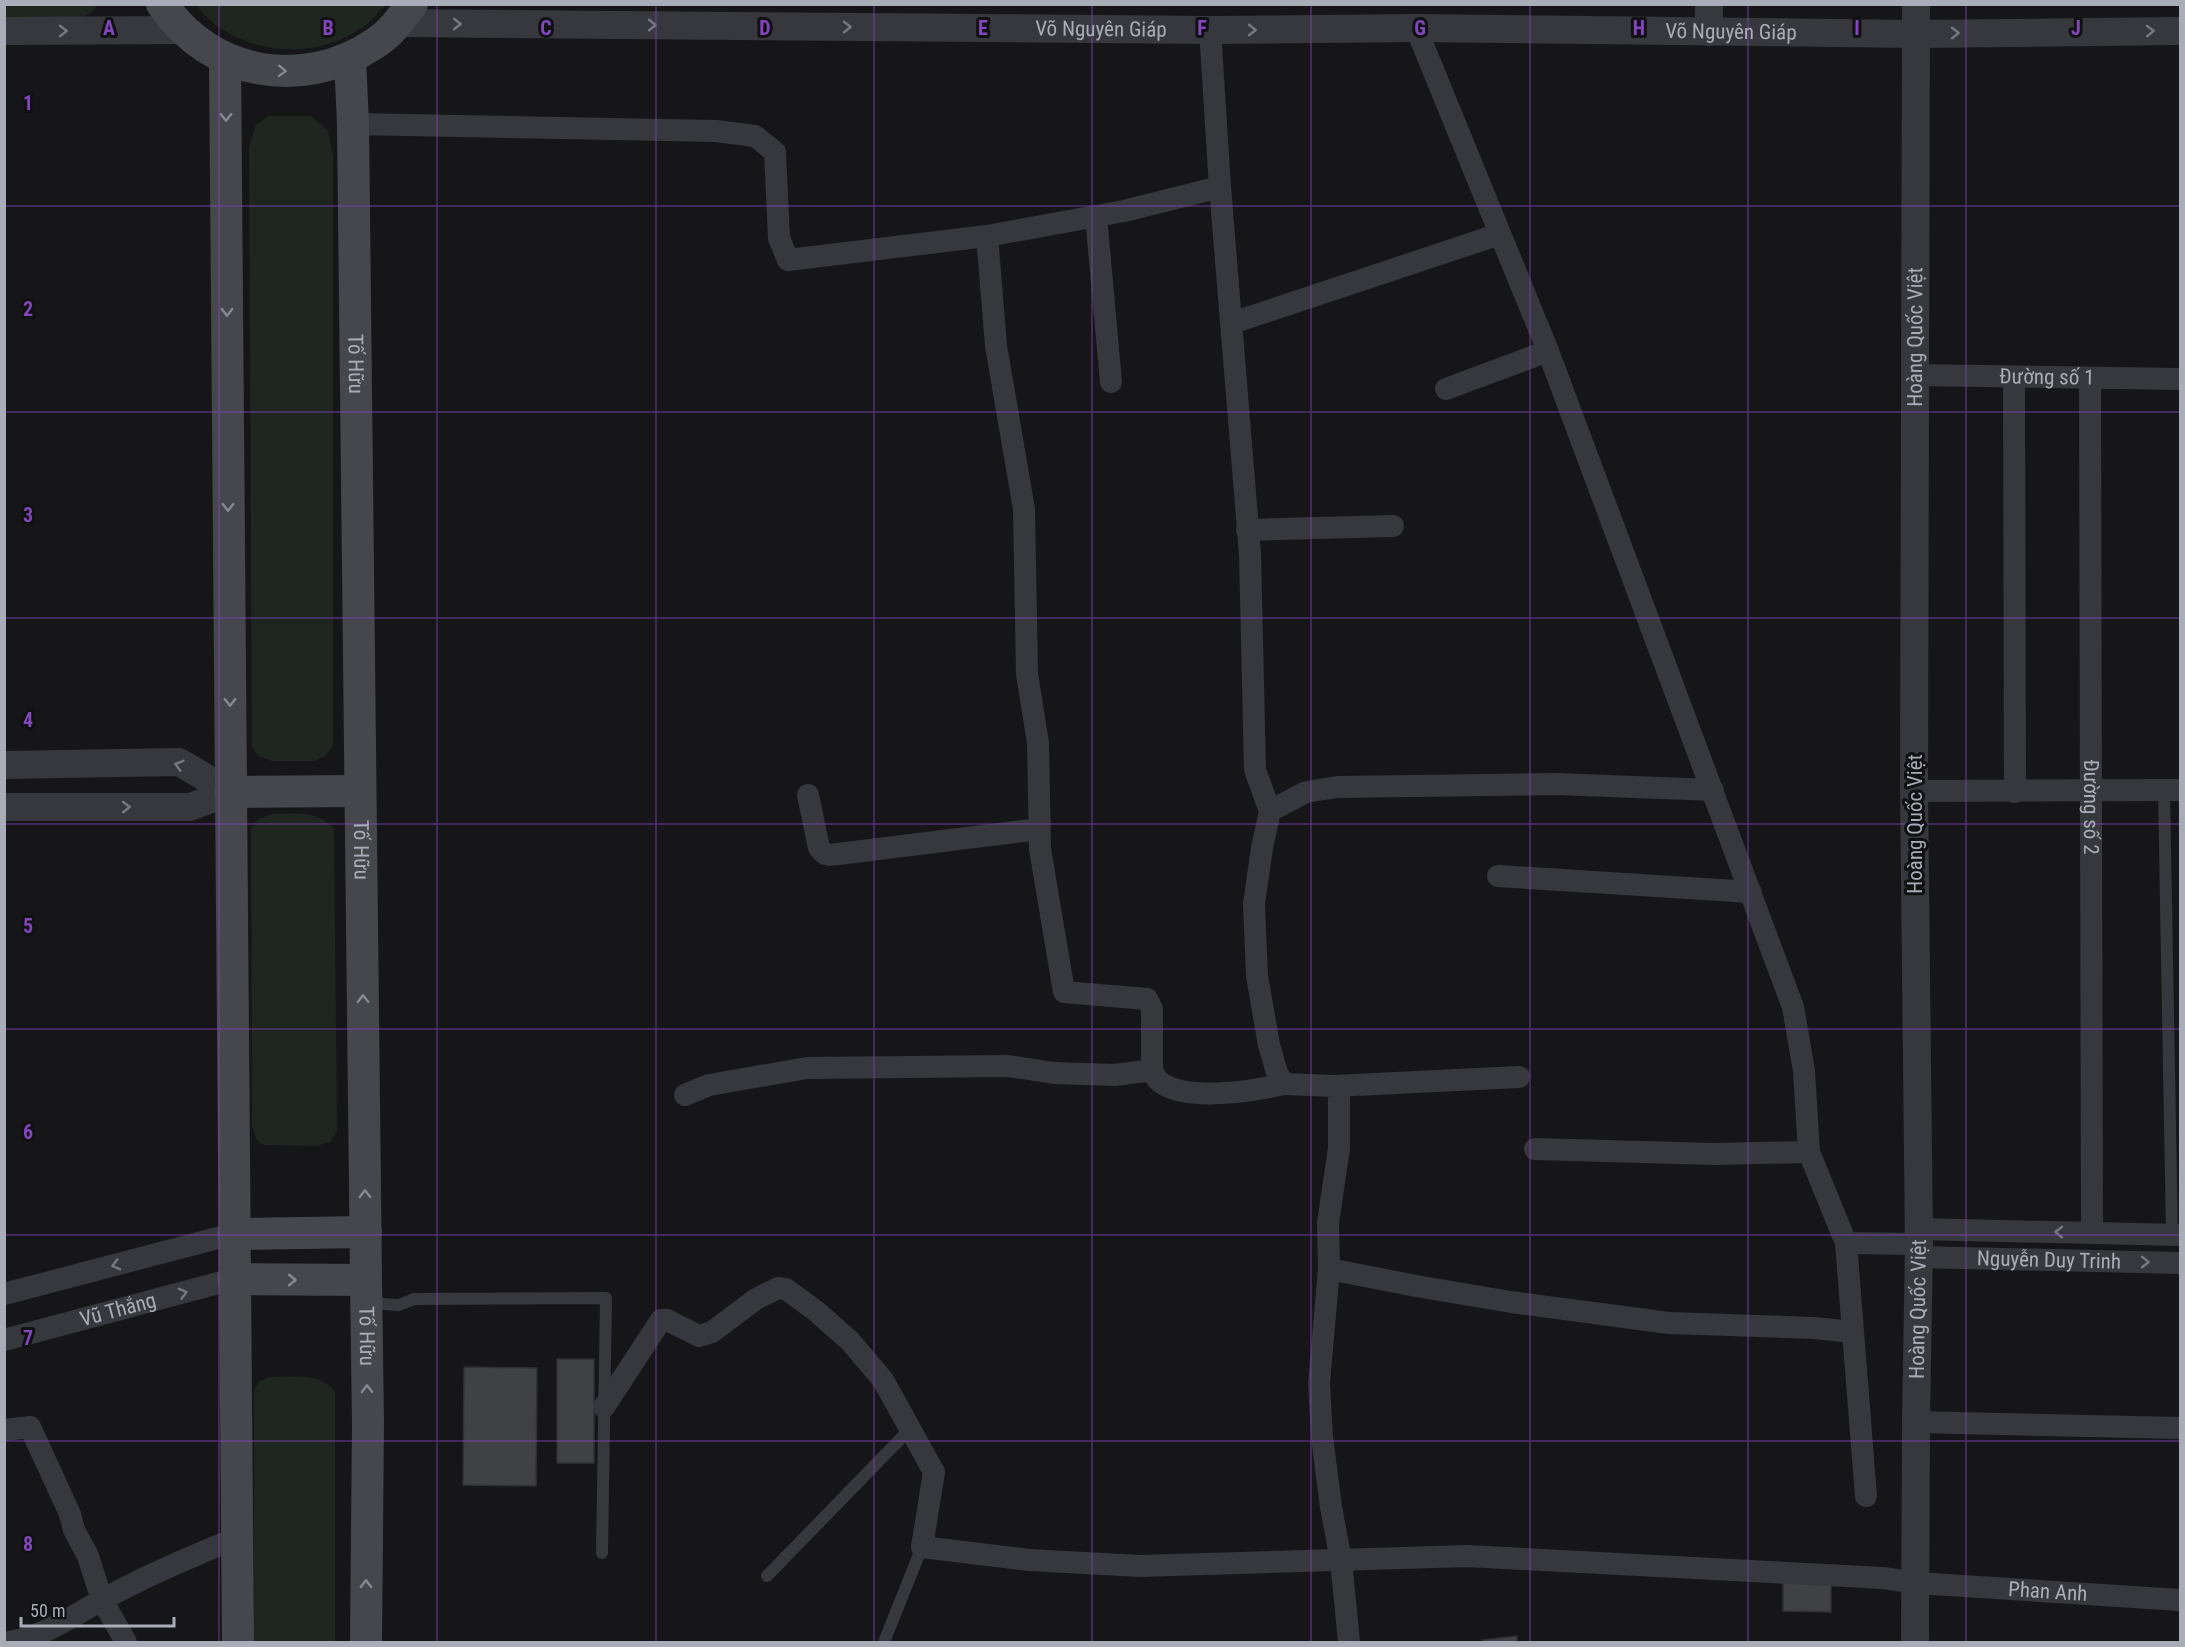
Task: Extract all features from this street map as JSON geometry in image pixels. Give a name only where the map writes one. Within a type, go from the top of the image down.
[{"type":"main road","points":[[162,4],[183,30],[203,46],[225,59],[275,72],[300,72],[326,67],[350,58],[376,43],[405,14]]},
{"type":"main road","name":"Tố Hữu","points":[[350,58],[353,124],[366,1232],[366,1642]]},
{"type":"main road","points":[[225,59],[233,1279],[238,1642]]},
{"type":"main road","points":[[230,792],[360,790]]},
{"type":"main road","points":[[233,1234],[366,1232]]},
{"type":"main road","points":[[233,1279],[366,1292]]},
{"type":"street","points":[[1875,34],[1906,4]]},
{"type":"street","name":"Hoàng Quốc Việt","points":[[1916,4],[1914,790],[1919,1243],[1916,1642]]},
{"type":"street","name":"Võ Nguyên Giáp","points":[[405,14],[877,16],[1210,30],[1416,28],[1709,18],[1875,34],[2181,31]]},
{"type":"street","points":[[1416,28],[1548,351],[1793,1007],[1804,1071],[1809,1152],[1846,1243],[1866,1496]]},
{"type":"street","points":[[4,31],[183,30]]},
{"type":"street","points":[[1210,30],[1220,187],[1250,555],[1255,770],[1270,811],[1254,904],[1257,976],[1269,1045],[1277,1073],[1284,1084]]},
{"type":"street","points":[[353,124],[716,131],[755,136],[775,152],[779,238],[788,260],[987,237],[1096,216],[1220,187]]},
{"type":"street","points":[[1096,216],[1111,382]]},
{"type":"street","points":[[1232,323],[1500,234]]},
{"type":"street","points":[[987,237],[996,346],[1024,509],[1027,675],[1038,743],[1040,849],[1064,992],[1147,999],[1152,1009],[1152,1070],[1158,1081],[1187,1091],[1238,1093],[1284,1084],[1334,1086],[1519,1077]]},
{"type":"street","points":[[1446,389],[1548,351]]},
{"type":"street","name":"Đường số 1","points":[[1915,375],[2181,380]]},
{"type":"street","points":[[2014,377],[2015,792]]},
{"type":"street","name":"Đường số 2","points":[[2090,379],[2092,1233]]},
{"type":"street","points":[[1247,530],[1393,526]]},
{"type":"street","points":[[4,765],[178,762],[230,792]]},
{"type":"street","points":[[83,764],[83,807]]},
{"type":"street","points":[[1270,811],[1306,792],[1337,787],[1556,784],[1713,790]]},
{"type":"street","points":[[1914,790],[2015,792],[2172,790]]},
{"type":"street","points":[[4,807],[190,807],[230,792]]},
{"type":"street","points":[[808,795],[819,848],[830,855],[1040,829]]},
{"type":"street","points":[[1498,876],[1750,892]]},
{"type":"street","points":[[685,1095],[709,1085],[807,1068],[1008,1066],[1054,1073],[1115,1075],[1152,1070]]},
{"type":"street","points":[[1334,1086],[1339,1094],[1339,1148],[1328,1223],[1329,1269],[1319,1383],[1324,1449],[1341,1560],[1349,1642]]},
{"type":"street","points":[[1535,1149],[1714,1154],[1809,1152]]},
{"type":"street","name":"Nguyễn Duy Trinh","points":[[1919,1243],[2092,1233],[2176,1235]]},
{"type":"street","name":"Vũ Thắng","points":[[4,1294],[233,1234]]},
{"type":"street","points":[[1846,1243],[1919,1243]]},
{"type":"street","name":"Nguyễn Duy Trinh","points":[[1919,1243],[2181,1263]]},
{"type":"street","points":[[1329,1269],[1511,1302],[1669,1323],[1815,1328],[1852,1332]]},
{"type":"street","name":"Vũ Thắng","points":[[4,1340],[233,1279]]},
{"type":"street","points":[[604,1407],[661,1320],[668,1320],[699,1336],[705,1335],[756,1299],[778,1288],[786,1289],[816,1311],[850,1341],[883,1380],[934,1472],[922,1547]]},
{"type":"street","points":[[1916,1422],[2181,1428]]},
{"type":"street","points":[[4,1430],[30,1427],[70,1514],[74,1530],[88,1556],[102,1600],[126,1642]]},
{"type":"street","points":[[9,1642],[28,1639],[75,1617],[102,1600],[188,1557],[237,1538]]},
{"type":"street","name":"Phan Anh","points":[[922,1547],[1029,1560],[1140,1566],[1467,1556],[1883,1578],[1917,1583],[2181,1600]]},
{"type":"lane","points":[[2172,790],[2176,1235]]},
{"type":"lane","points":[[366,1292],[399,1305],[414,1299],[606,1299],[602,1553]]},
{"type":"lane","points":[[767,1576],[910,1429]]},
{"type":"lane","points":[[884,1642],[922,1547]]},
{"type":"shaded area","points":[[4,5],[97,5],[90,13],[80,18],[68,22],[42,24],[5,23]]},
{"type":"shaded area","points":[[196,5],[386,5],[366,25],[345,37],[307,48],[286,49],[247,42],[212,22]]},
{"type":"shaded area","points":[[269,116],[311,116],[328,131],[333,155],[333,746],[325,756],[315,761],[272,761],[258,756],[252,746],[249,147],[256,125]]},
{"type":"shaded area","points":[[272,814],[313,815],[334,828],[337,1131],[330,1142],[317,1146],[264,1145],[257,1140],[252,1127],[251,828],[258,819]]},
{"type":"shaded area","points":[[269,1377],[313,1378],[329,1385],[335,1391],[335,1642],[254,1642],[254,1389],[260,1381]]},
{"type":"building","points":[[557,1359],[594,1359],[594,1463],[557,1463]]},
{"type":"building","points":[[464,1367],[537,1368],[536,1486],[463,1485]]},
{"type":"building","points":[[1783,1578],[1831,1579],[1831,1612],[1783,1611]]},
{"type":"building","points":[[1517,1636],[1517,1642],[1483,1642],[1482,1640]]}]
